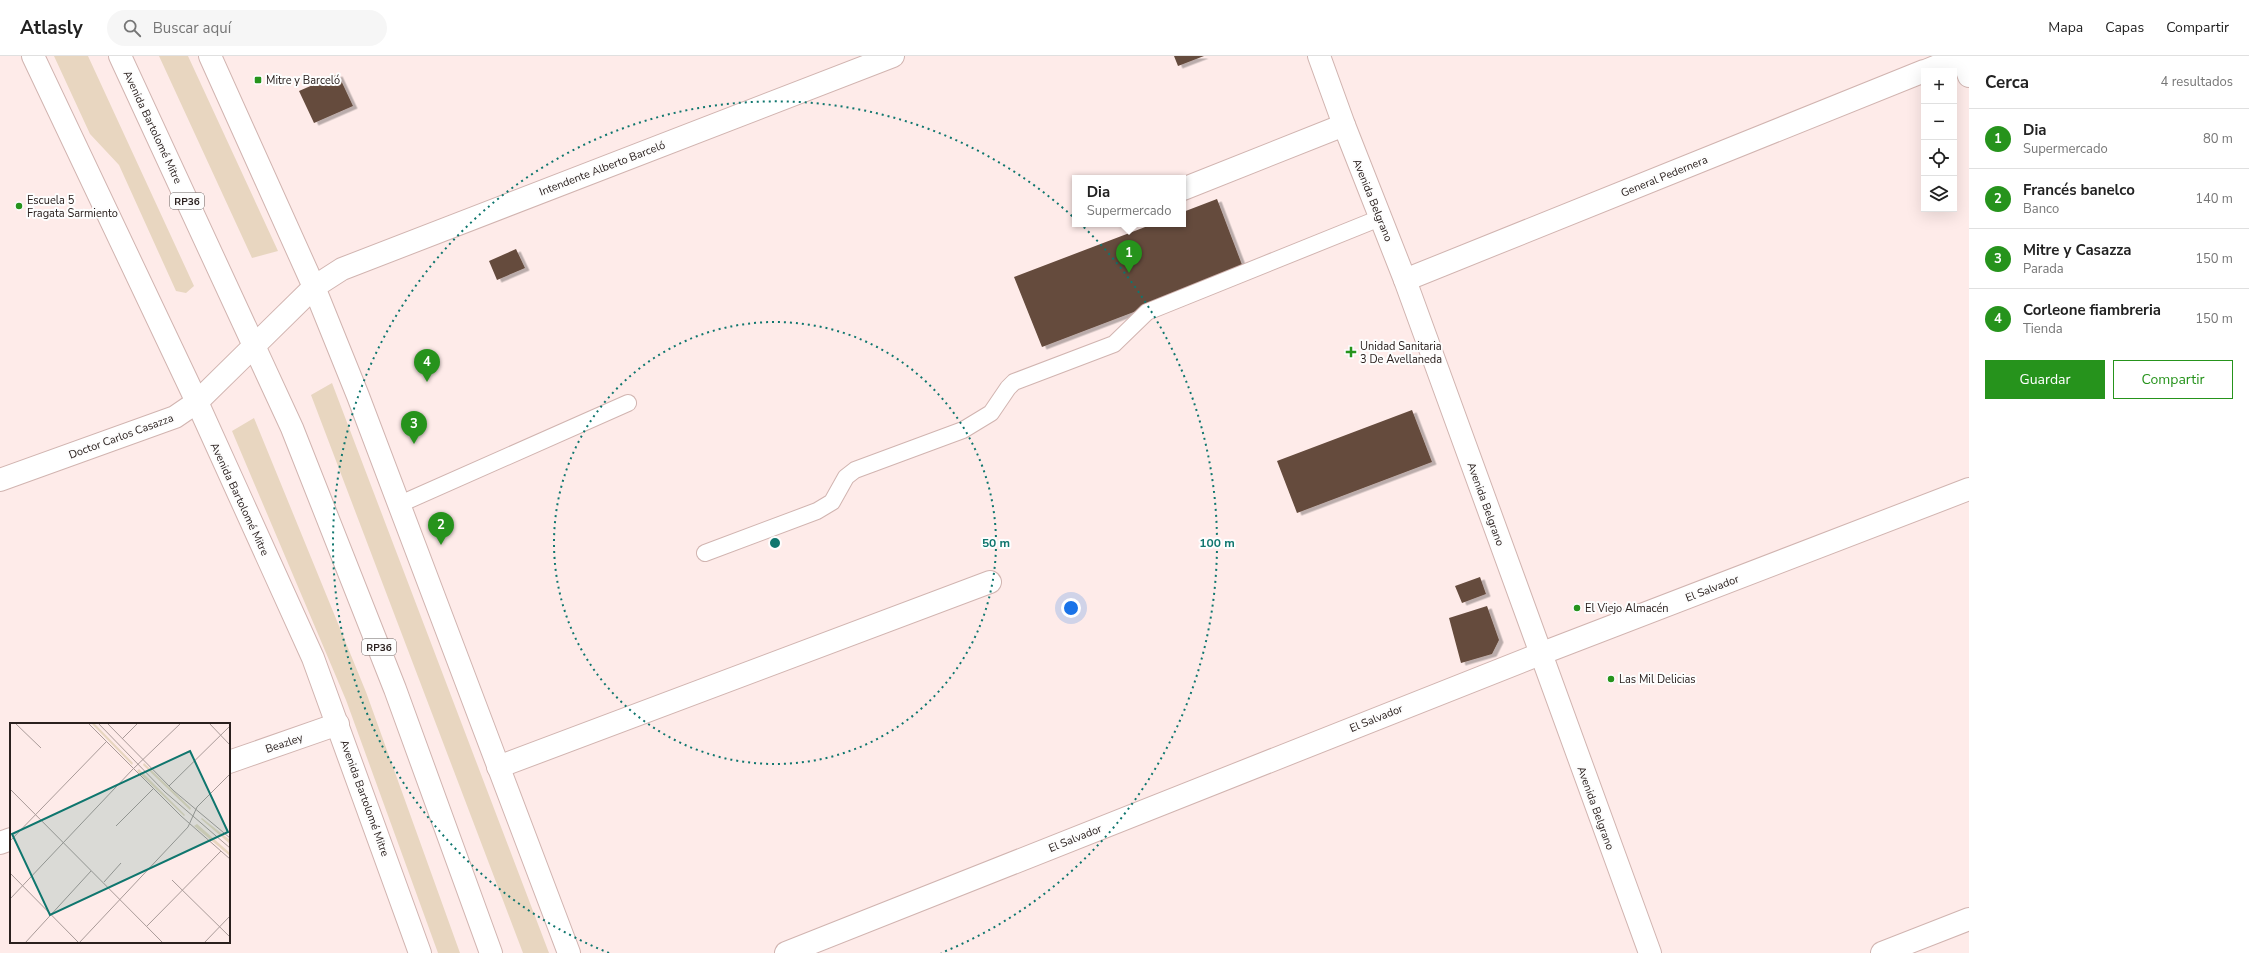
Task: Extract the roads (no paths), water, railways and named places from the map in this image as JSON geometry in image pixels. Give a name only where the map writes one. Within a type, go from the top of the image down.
[{"type":"street","name":"Avenida Bartolomé Mitre","points":[[33,56],[197,402],[314,658],[420,953]]},
{"type":"street","name":"Avenida Bartolomé Mitre","points":[[120,56],[292,428],[395,689],[492,953]]},
{"type":"street","points":[[210,56],[314,287],[400,504],[569,953]]},
{"type":"street","name":"Intendente Alberto Barceló","points":[[314,287],[342,269],[892,56]]},
{"type":"street","name":"Avenida Belgrano","points":[[1319,56],[1344,125],[1405,280],[1650,953]]},
{"type":"street","points":[[1962,56],[1969,76]]},
{"type":"street","name":"General Pedernera","points":[[1932,68],[1962,56]]},
{"type":"street","name":"General Pedernera","points":[[1405,280],[1921,72]]},
{"type":"street","points":[[1186,188],[1344,125]]},
{"type":"street","name":"Doctor Carlos Casazza","points":[[0,480],[175,417],[197,402],[314,287]]},
{"type":"street","name":"El Salvador","points":[[786,953],[1540,654],[1969,489]]},
{"type":"street","points":[[498,766],[990,582]]},
{"type":"street","name":"Beazley","points":[[230,762],[338,724]]},
{"type":"street","points":[[0,843],[10,839]]},
{"type":"street","points":[[1882,953],[1969,919]]},
{"type":"lane","points":[[705,553],[817,511],[832,502],[846,477],[855,470],[963,430],[991,413],[1008,388],[1014,382],[1114,344],[1147,312],[1380,218]]},
{"type":"lane","points":[[400,504],[628,403]]},
{"type":"place","name":"Mitre y Barceló","points":[[258,80]]},
{"type":"place","name":"Escuela 5 Fragata Sarmiento","points":[[19,206]]},
{"type":"place","name":"Dia","points":[[1129,273]]},
{"type":"place","name":"Unidad Sanitaria 3 De Avellaneda","points":[[1351,352]]},
{"type":"place","name":"Corleone fiambreria","points":[[427,382]]},
{"type":"place","name":"Mitre y Casazza","points":[[414,444]]},
{"type":"place","name":"Francés banelco","points":[[441,545]]},
{"type":"place","name":"El Viejo Almacén","points":[[1577,608]]},
{"type":"place","name":"Las Mil Delicias","points":[[1611,679]]}]
